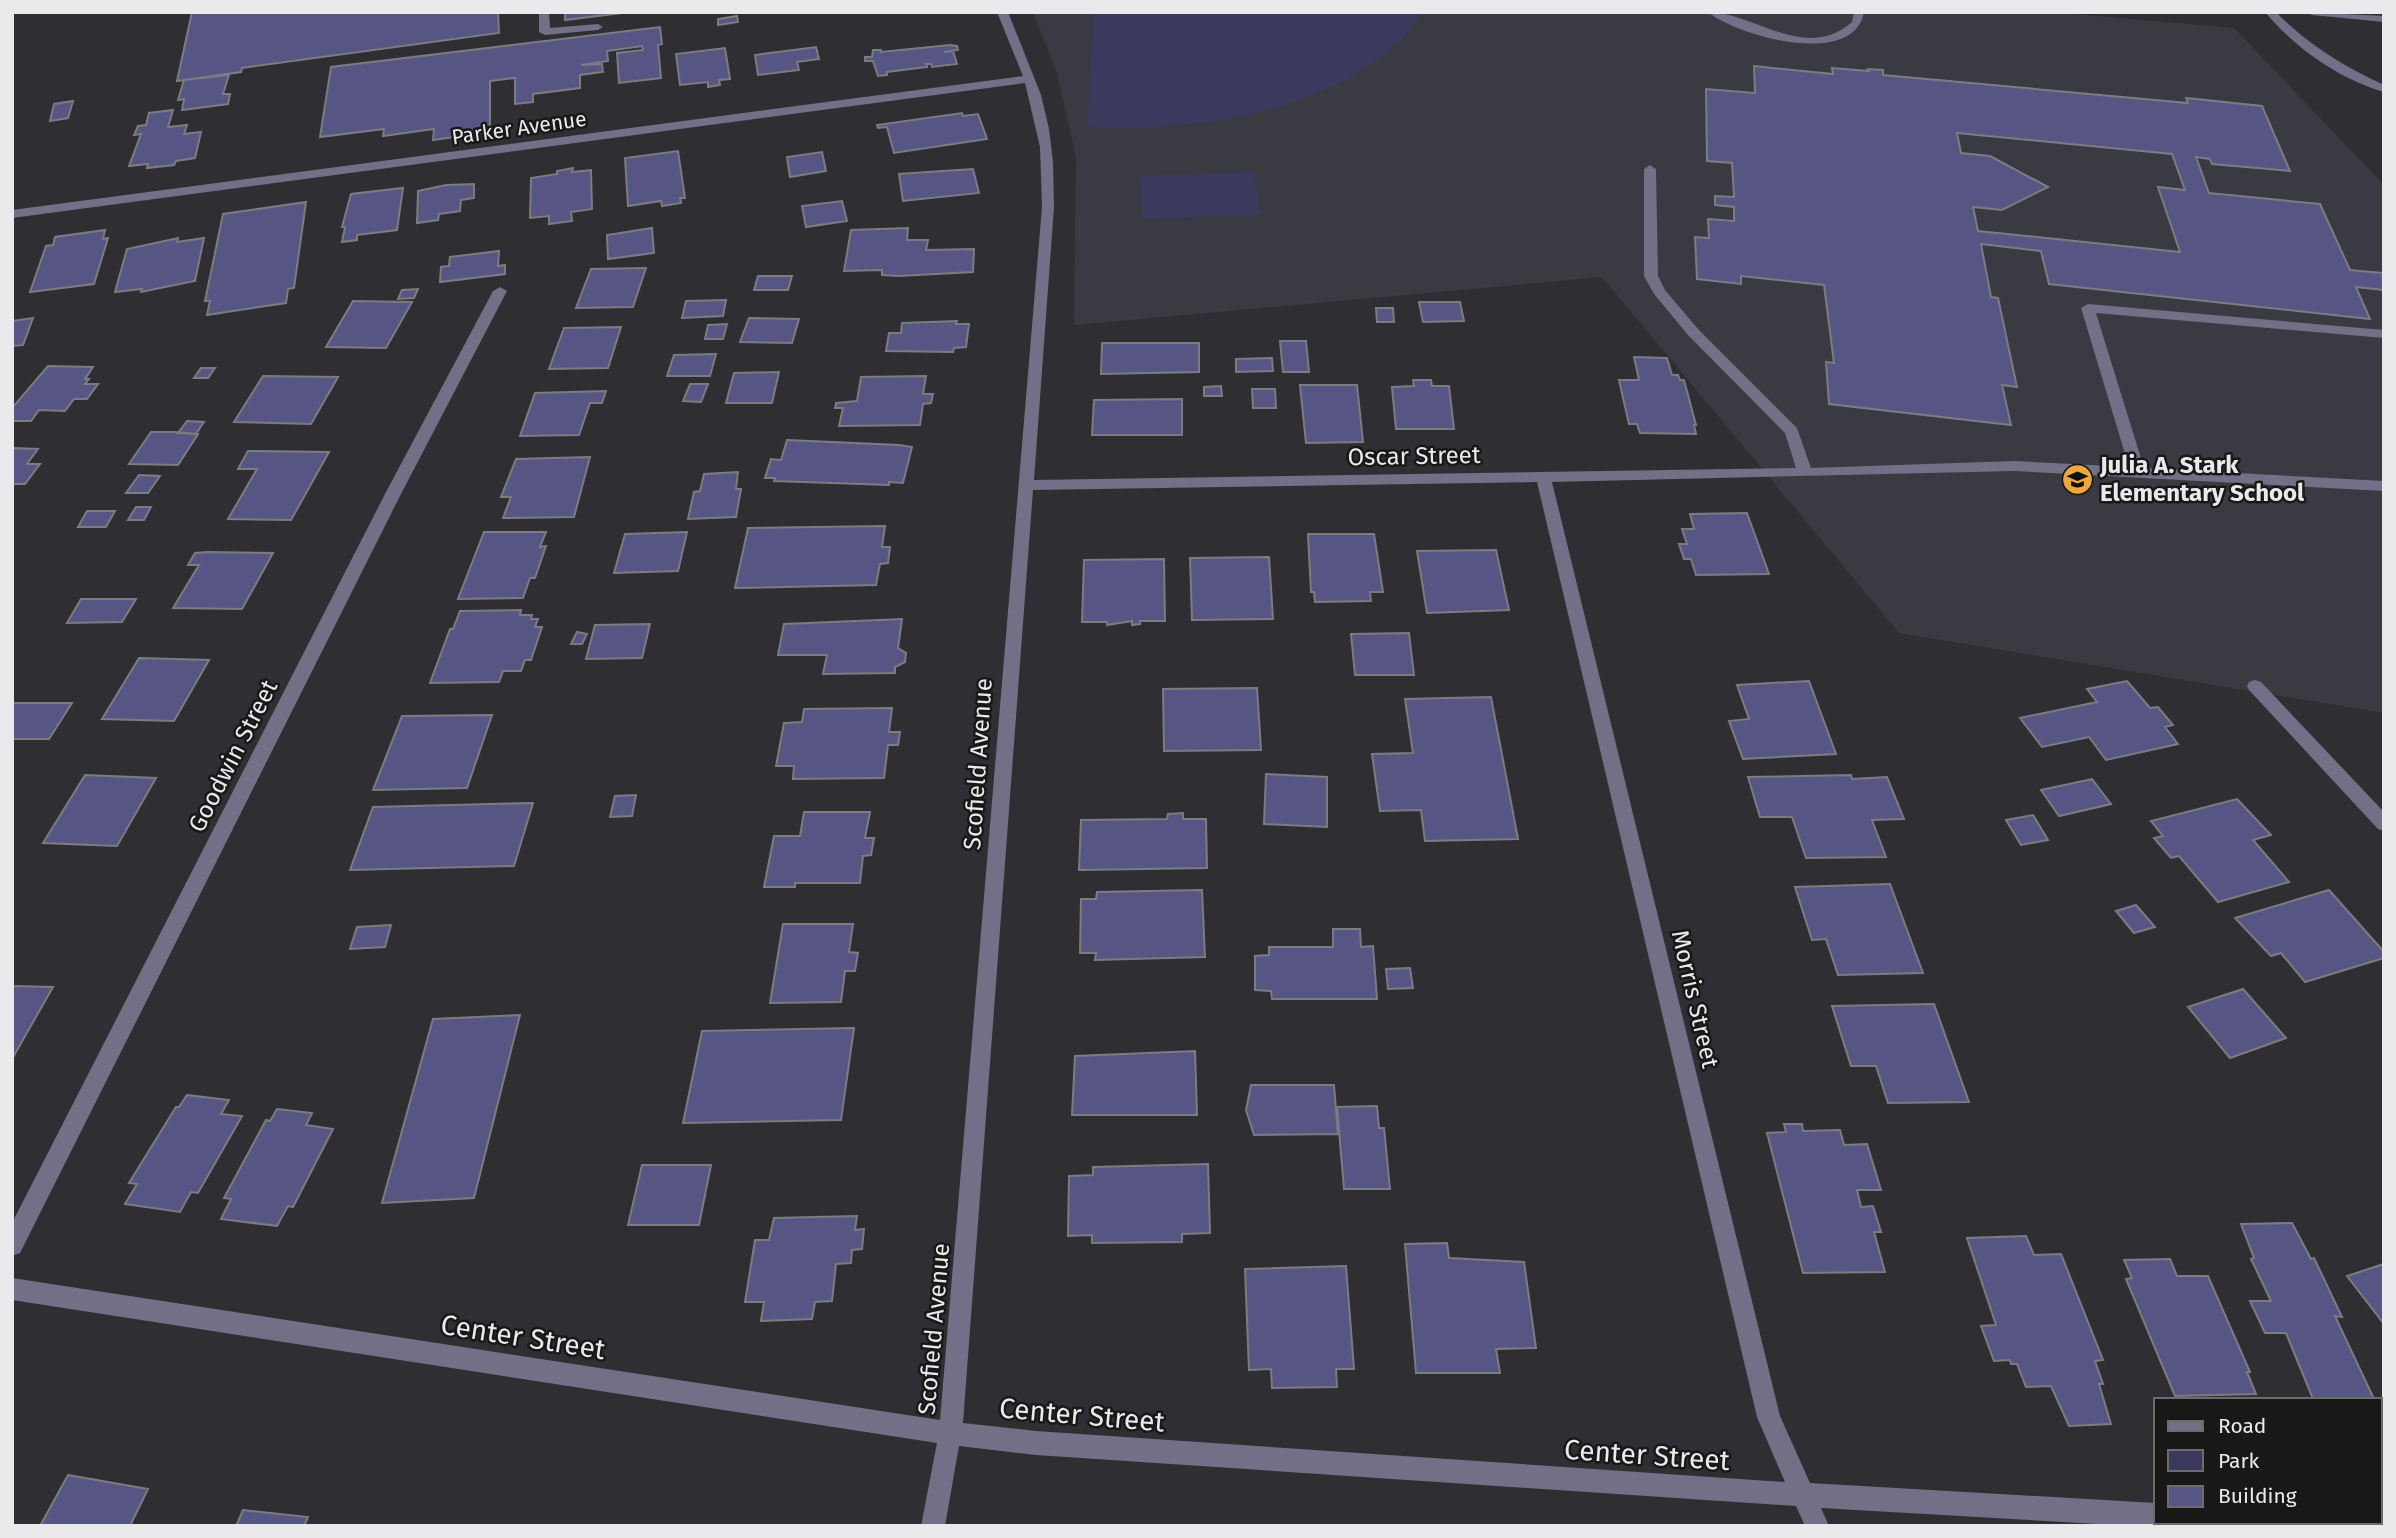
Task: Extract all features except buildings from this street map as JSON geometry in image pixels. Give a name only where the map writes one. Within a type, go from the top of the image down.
[{"type":"street","points":[[544,12],[545,32],[598,27]]},
{"type":"street","name":"Scofield Avenue","points":[[933,1526],[950,1433],[1048,207],[1046,144],[1030,79],[1002,12]]},
{"type":"street","points":[[1713,12],[1753,31],[1812,40],[1842,35],[1857,23],[1859,12]]},
{"type":"street","points":[[2270,12],[2299,44],[2336,68],[2384,89]]},
{"type":"street","points":[[2312,12],[2384,19]]},
{"type":"street","name":"Parker Avenue","points":[[12,214],[1030,79]]},
{"type":"street","points":[[1650,169],[1651,276],[1659,291],[1714,355],[1792,430],[1805,473]]},
{"type":"street","name":"Goodwin Street","points":[[12,1246],[393,494],[500,291]]},
{"type":"street","points":[[2137,473],[2088,309],[2384,334]]},
{"type":"street","name":"Oscar Street","points":[[1024,485],[1805,473],[2014,467],[2384,486]]},
{"type":"street","name":"Morris Street","points":[[1543,477],[1769,1417],[1817,1526]]},
{"type":"street","points":[[2255,686],[2384,824]]},
{"type":"street","name":"Center Street","points":[[12,1289],[950,1433],[1036,1443],[1803,1495],[2154,1515]]},
{"type":"street","points":[[2322,1524],[2354,1526]]},
{"type":"shaded area","name":"Julia A. Stark Elementary School","points":[[1033,12],[2051,12],[2234,28],[2384,185],[2384,713],[1899,633],[1602,277],[1074,325],[1076,158],[1057,73]]},
{"type":"green space","points":[[1094,12],[1420,12],[1408,32],[1378,59],[1346,79],[1311,95],[1276,108],[1238,117],[1201,123],[1125,127],[1087,126]]},
{"type":"green space","points":[[1254,172],[1261,214],[1143,219],[1140,176]]},
{"type":"place","name":"Julia A. Stark Elementary School","points":[[2077,479]]}]
